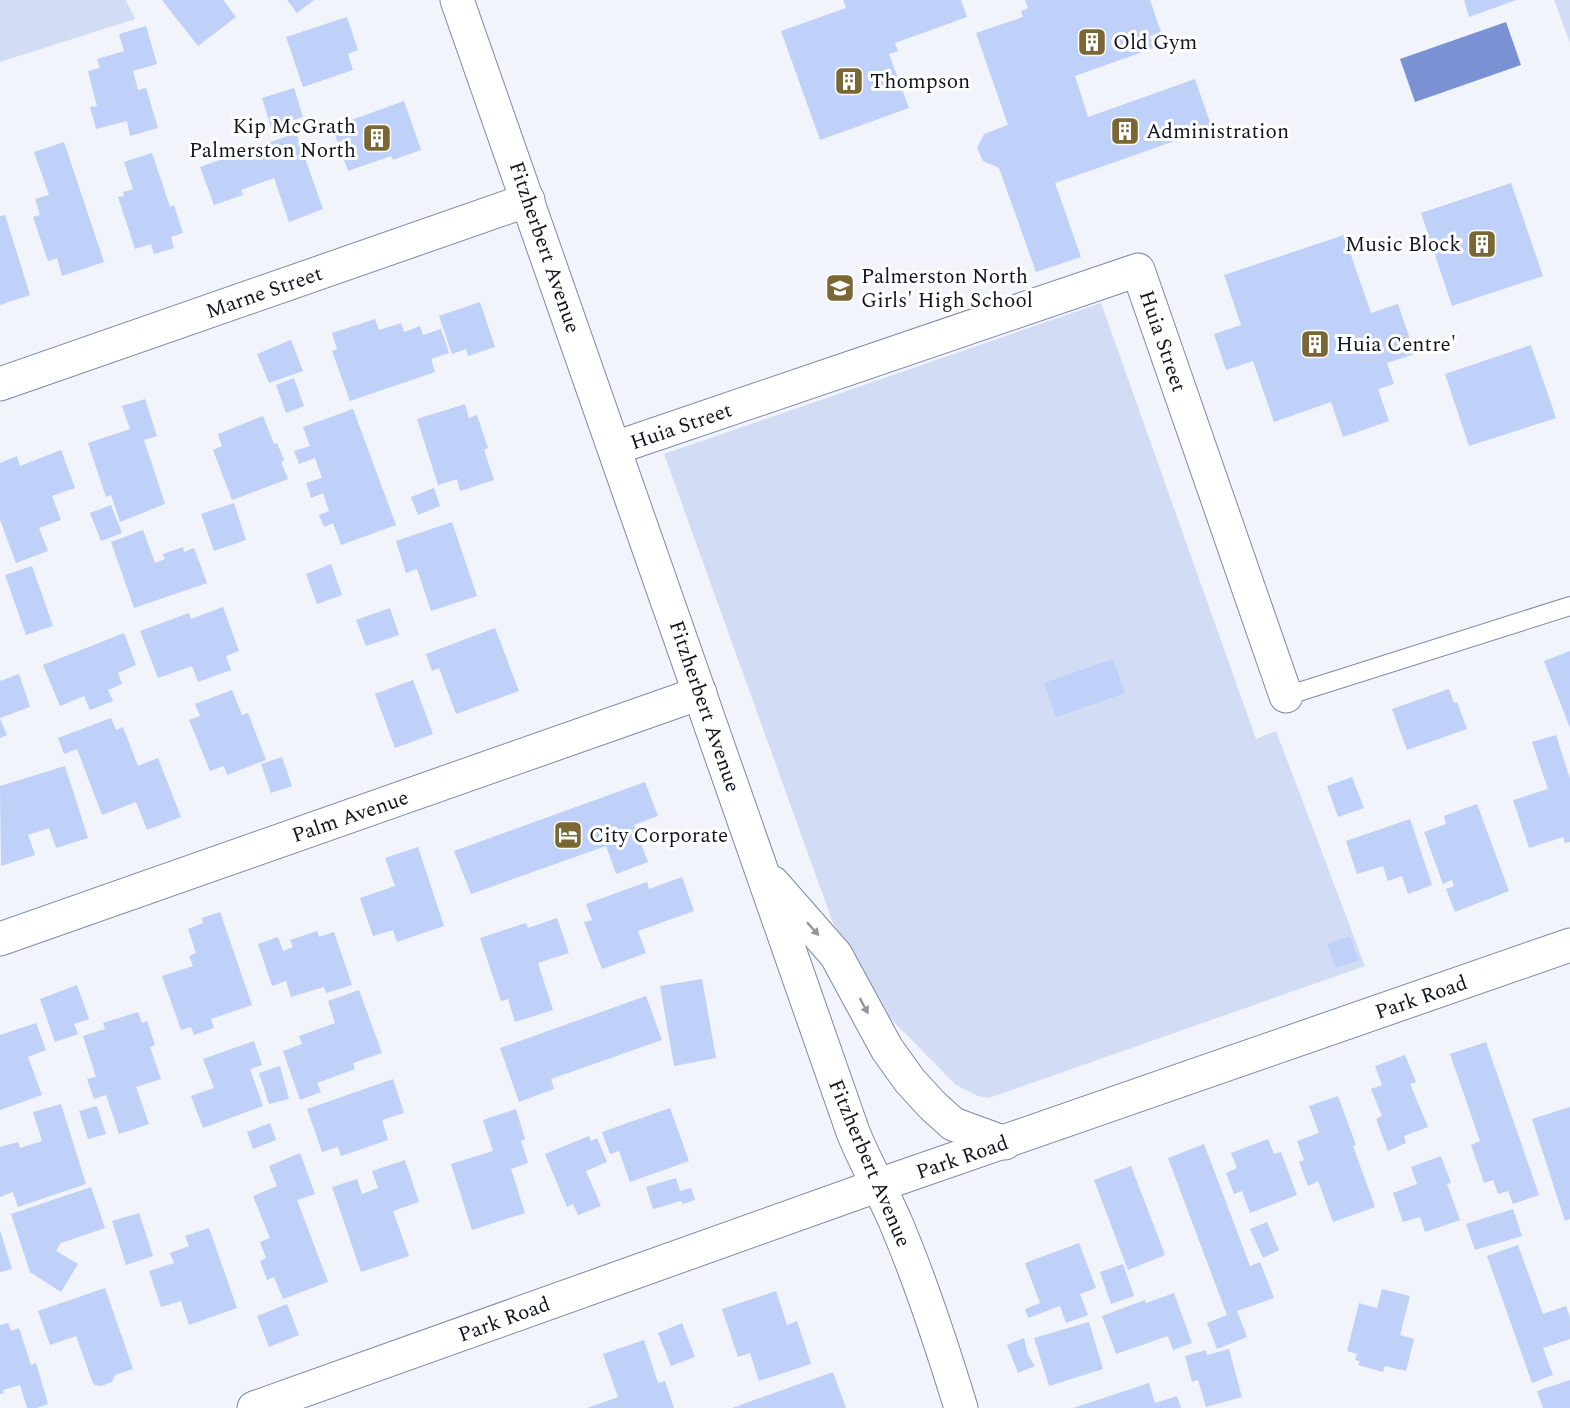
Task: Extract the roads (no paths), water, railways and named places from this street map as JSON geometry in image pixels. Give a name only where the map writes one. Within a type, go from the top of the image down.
[{"type":"street","name":"Fitzherbert Avenue","points":[[457,0],[860,1152],[879,1185],[903,1242],[962,1408]]},
{"type":"street","name":"Marne Street","points":[[0,384],[528,200]]},
{"type":"street","name":"Huia Street","points":[[615,448],[1138,270],[1286,696]]},
{"type":"street","name":"Palm Avenue","points":[[0,939],[700,693]]},
{"type":"street","points":[[762,871],[836,955],[887,1049],[910,1081],[933,1107],[953,1124],[1005,1143]]},
{"type":"street","name":"Park Road","points":[[254,1408],[879,1185],[1570,945]]},
{"type":"lane","points":[[1286,696],[1570,606]]},
{"type":"water","points":[[1506,22],[1521,65],[1415,102],[1400,59]]},
{"type":"place","name":"Old Gym","points":[[1092,42]]},
{"type":"place","name":"Thompson","points":[[849,81]]},
{"type":"place","name":"Administration","points":[[1125,131]]},
{"type":"place","name":"Kip McGrath Palmerston North","points":[[377,138]]},
{"type":"place","name":"Music Block","points":[[1482,244]]},
{"type":"place","name":"Palmerston North Girls' High School","points":[[840,288]]},
{"type":"place","name":"Huia Centre'","points":[[1315,344]]},
{"type":"place","name":"City Corporate","points":[[568,835]]}]
